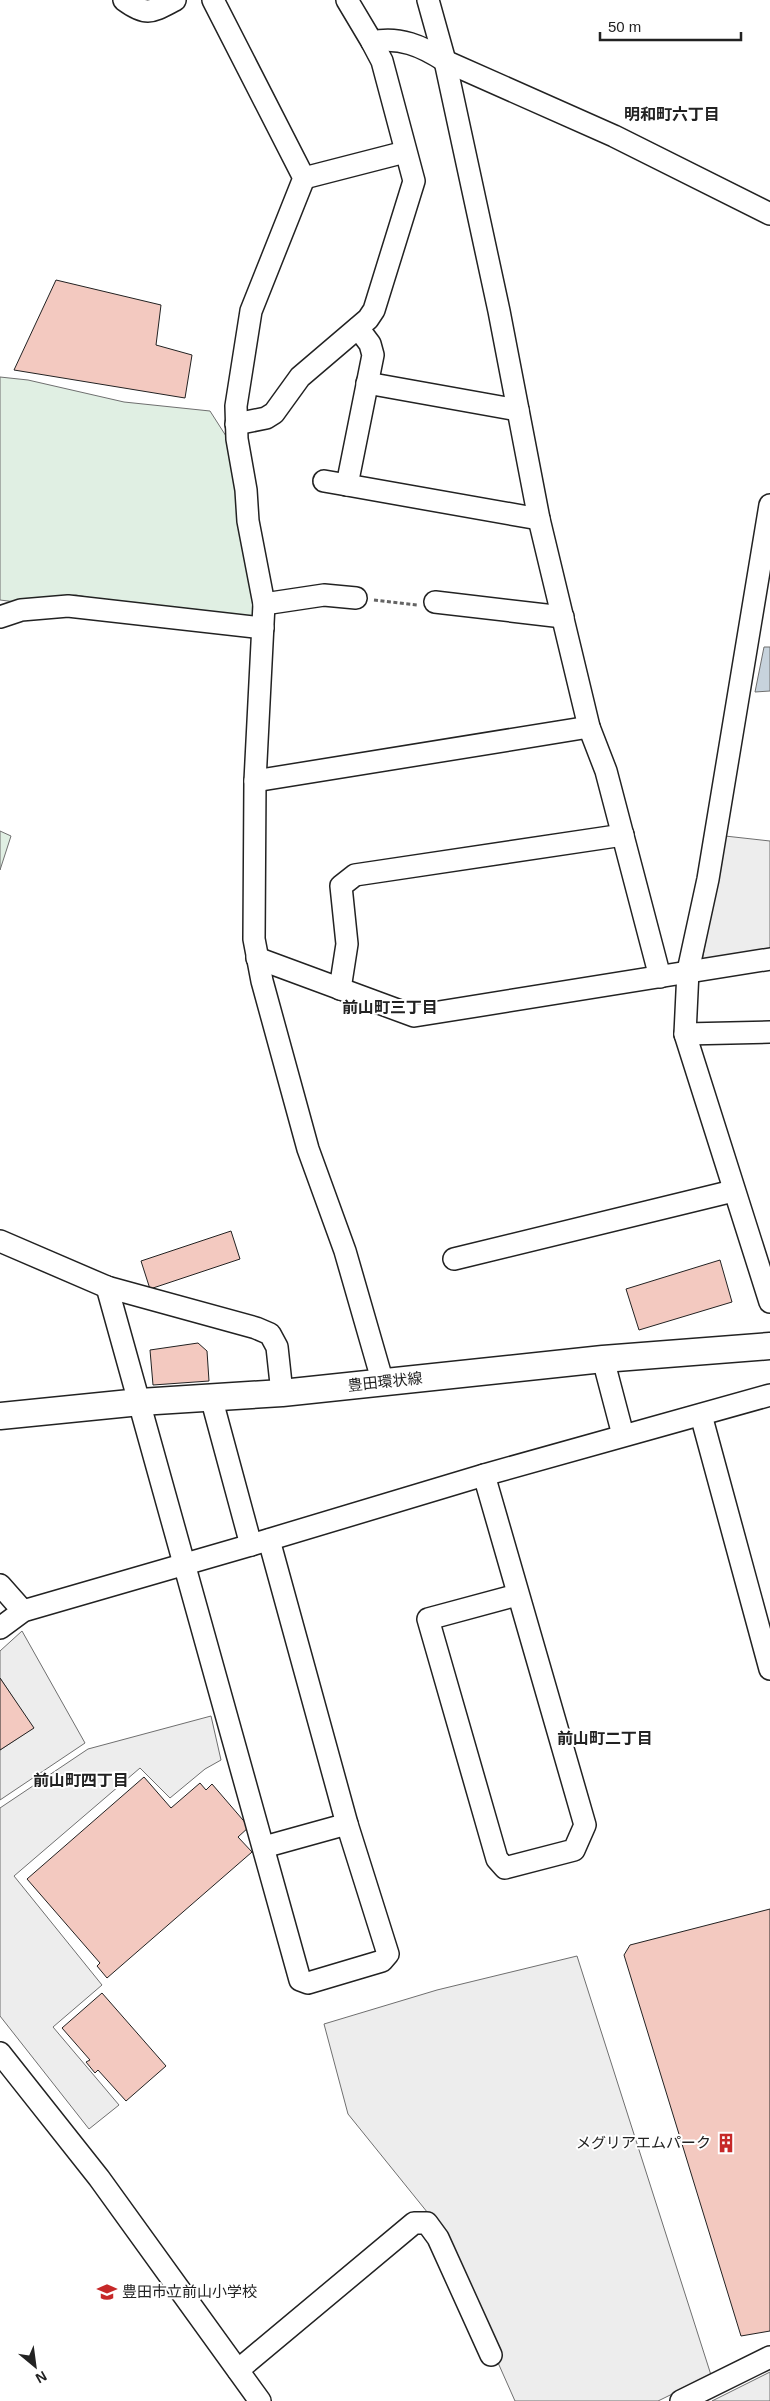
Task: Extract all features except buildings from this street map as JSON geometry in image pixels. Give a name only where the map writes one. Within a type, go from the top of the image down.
[{"type":"main road","name":"豊田環状線","points":[[0,1416],[140,1402],[282,1393],[603,1359],[770,1346]]},
{"type":"street","points":[[124,0],[138,11],[151,12],[175,0]]},
{"type":"street","points":[[213,0],[304,178],[251,311],[236,406],[236,424],[248,521],[264,604],[255,781],[254,939],[257,958],[308,1149],[345,1251],[383,1382]]},
{"type":"street","points":[[236,424],[266,418],[274,412],[300,377],[368,319],[374,310],[414,180],[382,61],[348,0]]},
{"type":"street","points":[[428,0],[445,61],[499,311],[539,518],[589,728],[606,771],[660,977]]},
{"type":"street","points":[[372,42],[388,39],[425,48],[445,61],[614,136],[770,214]]},
{"type":"street","points":[[304,178],[405,152]]},
{"type":"street","points":[[347,485],[373,355],[370,344],[358,328]]},
{"type":"street","points":[[367,383],[518,410]]},
{"type":"street","points":[[324,481],[539,518]]},
{"type":"street","points":[[770,505],[708,879],[688,971],[685,1034],[733,1191],[770,1302]]},
{"type":"street","points":[[264,604],[324,595],[356,598]]},
{"type":"street","points":[[435,602],[563,617]]},
{"type":"street","points":[[1,619],[21,610],[68,606],[263,628]]},
{"type":"street","points":[[255,781],[589,728]]},
{"type":"street","points":[[340,989],[347,944],[341,886],[355,875],[623,835]]},
{"type":"street","points":[[257,958],[414,1016],[770,959]]},
{"type":"street","points":[[685,1034],[770,1032]]},
{"type":"street","points":[[454,1259],[733,1191]]},
{"type":"street","points":[[0,1241],[107,1287],[256,1328],[270,1334],[276,1347],[282,1393]]},
{"type":"street","points":[[107,1287],[186,1564],[300,1980],[308,1983],[382,1962],[388,1954],[260,1543],[210,1397]]},
{"type":"street","points":[[603,1359],[624,1436]]},
{"type":"street","points":[[0,1628],[23,1611],[260,1543],[484,1475],[770,1395]]},
{"type":"street","points":[[701,1415],[770,1669]]},
{"type":"street","points":[[484,1475],[517,1595],[585,1825],[574,1850],[505,1868],[497,1859],[428,1619],[517,1595]]},
{"type":"street","points":[[0,1585],[23,1611]]},
{"type":"street","points":[[264,1848],[347,1824]]},
{"type":"street","points":[[4,2067],[99,2178],[260,2401]]},
{"type":"street","points":[[238,2370],[414,2223],[427,2223],[438,2238],[491,2355]]},
{"type":"street","points":[[681,2401],[770,2357]]},
{"type":"path","points":[[356,598],[422,606],[435,602]]},
{"type":"green space","points":[[0,377],[28,380],[124,402],[210,411],[226,436],[264,604],[249,619],[164,611],[76,595],[16,602],[0,600]]},
{"type":"green space","points":[[0,831],[11,836],[0,870]]},
{"type":"shaded area","points":[[764,647],[770,647],[770,691],[755,692]]},
{"type":"shaded area","points":[[725,836],[770,841],[770,954],[702,961]]},
{"type":"shaded area","points":[[22,1631],[85,1743],[0,1800],[0,1750],[33,1728],[0,1678],[0,1651]]},
{"type":"shaded area","points":[[211,1716],[221,1760],[205,1769],[170,1798],[140,1768],[14,1876],[102,1985],[53,2027],[119,2105],[89,2129],[0,2016],[0,1808],[88,1749]]},
{"type":"shaded area","points":[[577,1956],[711,2375],[658,2401],[515,2401],[436,2223],[348,2114],[324,2024],[437,1990]]},
{"type":"shaded area","points":[[770,2372],[770,2401],[712,2401]]},
{"type":"place","name":"メグリアエムパーク","points":[[726,2143]]},
{"type":"place","name":"豊田市立前山小学校","points":[[107,2292]]},
{"type":"district","name":"明和町六丁目","points":[[672,114]]},
{"type":"district","name":"前山町三丁目","points":[[390,1007]]},
{"type":"district","name":"前山町二丁目","points":[[605,1738]]},
{"type":"district","name":"前山町四丁目","points":[[81,1780]]}]
